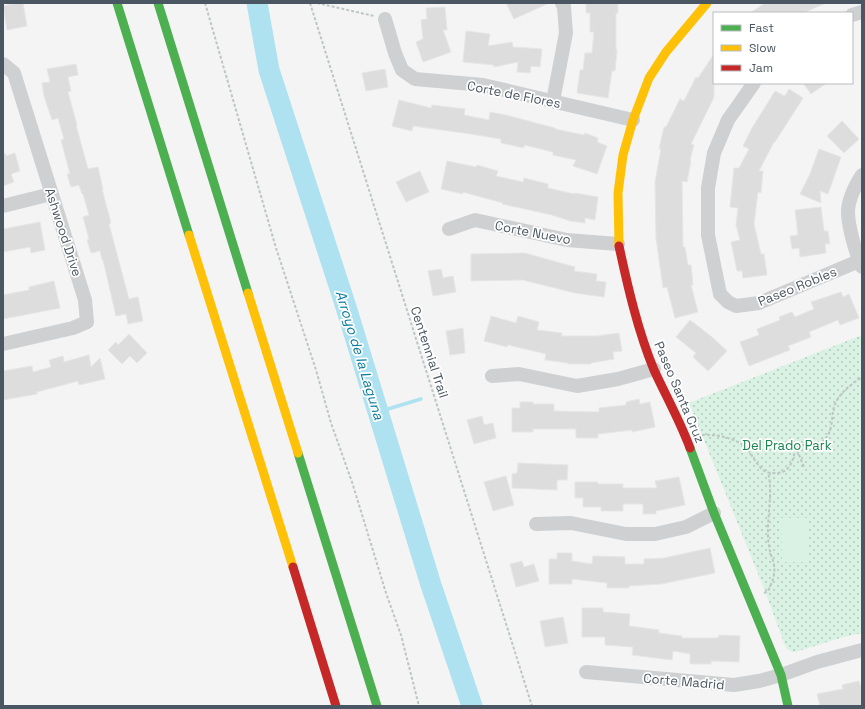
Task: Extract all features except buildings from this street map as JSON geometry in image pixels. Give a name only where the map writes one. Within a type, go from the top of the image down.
[{"type":"main road","points":[[116,3],[336,706]]},
{"type":"main road","points":[[158,3],[377,706]]},
{"type":"main road","name":"Paseo Santa Cruz","points":[[707,3],[666,52],[649,78],[633,120],[623,155],[618,193],[618,244],[630,299],[654,369],[687,439],[714,513],[781,675],[788,706]]},
{"type":"street","points":[[553,101],[566,33],[564,7],[562,3]]},
{"type":"street","name":"Corte de Flores","points":[[385,18],[395,53],[402,70],[415,79],[483,85],[633,120]]},
{"type":"street","name":"Ashwood Drive","points":[[3,64],[14,73],[85,300],[87,322],[73,328],[3,344]]},
{"type":"street","name":"Paseo Robles","points":[[753,84],[728,120],[714,153],[708,188],[708,235],[714,272],[720,294],[728,302],[736,306],[759,303],[861,264]]},
{"type":"street","points":[[861,264],[852,234],[848,212],[853,190],[862,175]]},
{"type":"street","points":[[3,206],[52,194]]},
{"type":"street","name":"Corte Nuevo","points":[[449,229],[475,220],[567,240],[618,244]]},
{"type":"street","points":[[492,376],[519,374],[577,386],[618,379],[654,369]]},
{"type":"street","points":[[536,524],[571,523],[626,534],[655,534],[686,527],[714,513]]},
{"type":"street","name":"Corte Madrid","points":[[586,672],[734,685],[759,681],[781,675],[817,662],[862,650]]},
{"type":"path","points":[[204,3],[276,248],[316,370],[331,422],[352,482],[386,593],[401,635],[419,706]]},
{"type":"path","name":"Centennial Trail","points":[[310,3],[532,706]]},
{"type":"path","points":[[317,3],[385,18]]},
{"type":"path","points":[[687,439],[699,435],[711,435],[734,440],[744,446],[760,468],[773,473],[781,472],[791,464],[796,450],[800,446],[819,444],[824,440],[829,434],[833,410],[841,393],[862,377]]},
{"type":"path","points":[[796,450],[804,467]]},
{"type":"path","points":[[750,600],[768,591],[774,573],[774,564],[769,547],[768,532],[770,480],[768,472]]},
{"type":"green space","name":"Del Prado Park","points":[[862,335],[862,633],[795,652],[790,651],[786,648],[763,586],[689,403]]},
{"type":"green space","points":[[781,518],[807,518],[807,562],[782,562]]},
{"type":"waterway","name":"Arroyo de la Laguna","points":[[257,3],[269,70],[346,307],[431,585],[472,706]]},
{"type":"waterway","points":[[378,412],[421,399]]},
{"type":"traffic: fast","points":[[117,3],[189,235]]},
{"type":"traffic: fast","points":[[158,3],[248,293]]},
{"type":"traffic: fast","points":[[690,448],[714,513],[781,675],[788,706]]},
{"type":"traffic: fast","points":[[298,453],[377,706]]},
{"type":"traffic: slow","points":[[619,246],[618,193],[623,155],[633,120],[649,78],[666,52],[707,3]]},
{"type":"traffic: slow","points":[[189,235],[293,567]]},
{"type":"traffic: slow","points":[[248,293],[298,453]]},
{"type":"traffic: jam","points":[[619,246],[634,309],[648,355],[690,448]]},
{"type":"traffic: jam","points":[[293,567],[336,706]]}]
